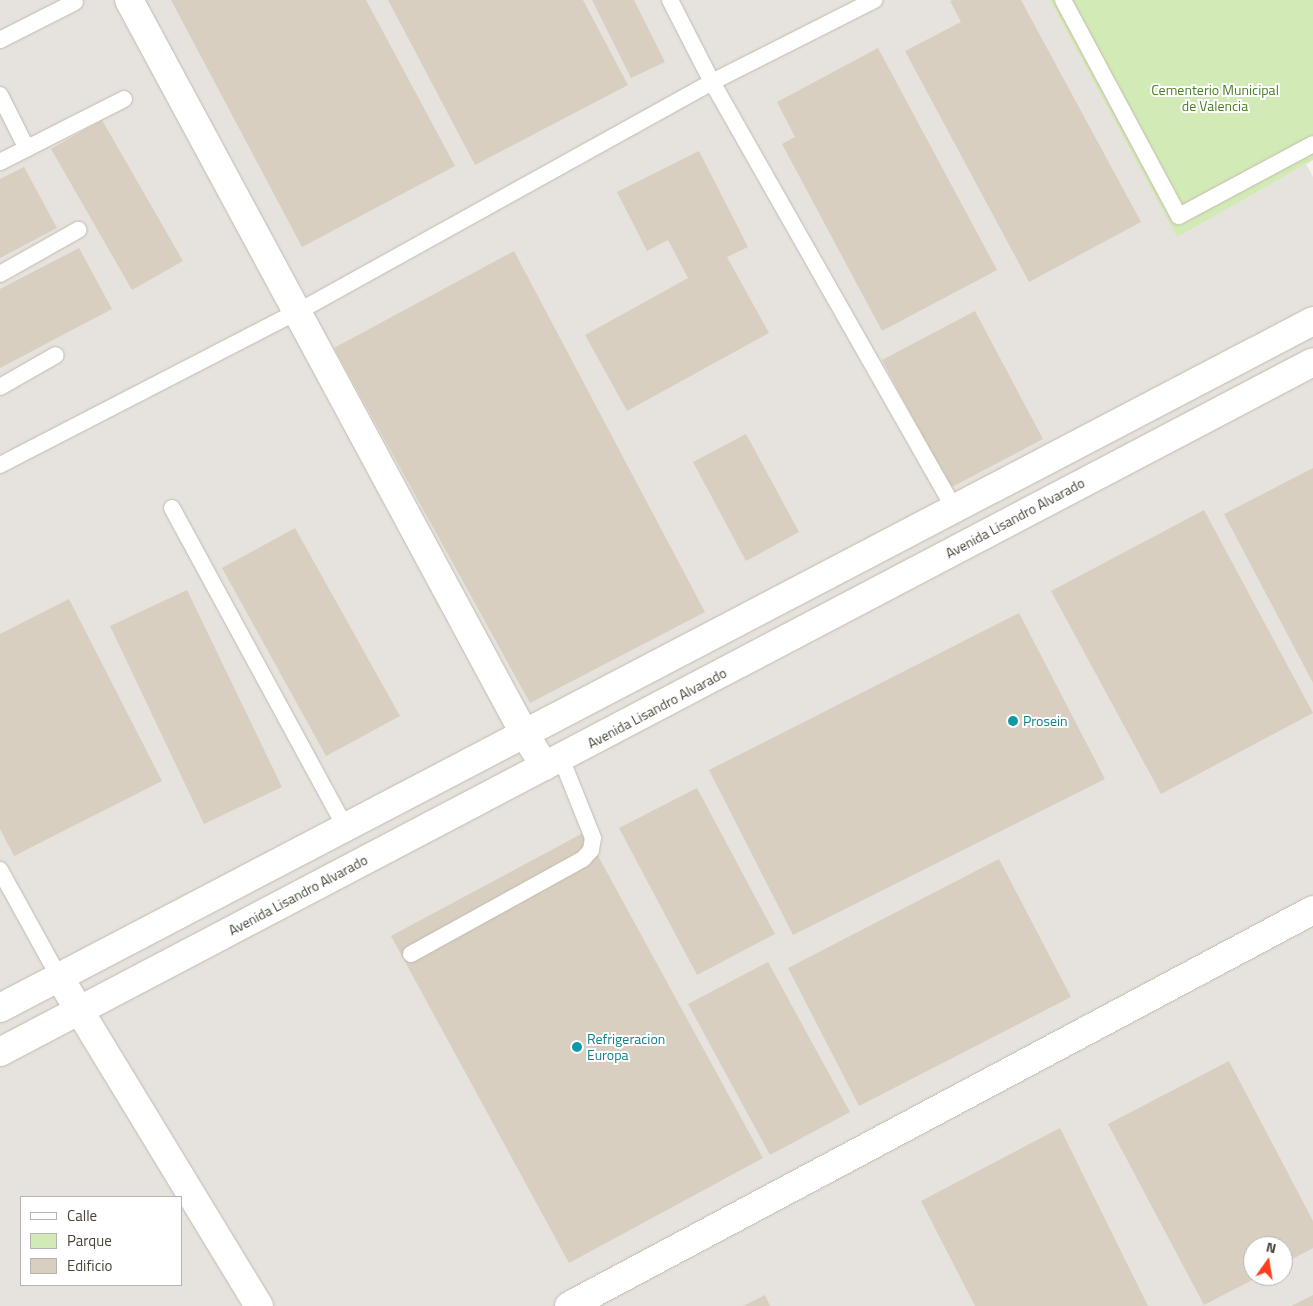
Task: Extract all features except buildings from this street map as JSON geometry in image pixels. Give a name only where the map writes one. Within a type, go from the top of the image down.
[{"type":"street","points":[[130,0],[299,311],[524,733],[553,762]]},
{"type":"street","points":[[0,1008],[1313,321]]},
{"type":"street","name":"Avenida Lisandro Alvarado","points":[[0,1052],[1313,362]]},
{"type":"street","points":[[569,1306],[1313,910]]},
{"type":"street","points":[[58,977],[259,1306]]},
{"type":"lane","points":[[670,0],[712,82],[954,508]]},
{"type":"lane","points":[[0,465],[299,311],[712,82],[874,0]]},
{"type":"lane","points":[[1064,0],[1179,216],[1313,144]]},
{"type":"lane","points":[[0,40],[75,2]]},
{"type":"lane","points":[[0,95],[26,147]]},
{"type":"lane","points":[[0,162],[26,147],[124,99]]},
{"type":"lane","points":[[0,274],[78,230]]},
{"type":"lane","points":[[0,386],[56,355]]},
{"type":"lane","points":[[172,508],[345,827]]},
{"type":"lane","points":[[411,954],[583,859],[591,850],[593,838],[553,762]]},
{"type":"lane","points":[[0,870],[58,977]]},
{"type":"shaded area","points":[[0,0],[1050,0],[1177,236],[1306,164],[1313,177],[1313,1306],[0,1306]]},
{"type":"green space","name":"Cementerio Municipal de Valencia","points":[[1050,0],[1313,0],[1313,160],[1177,237]]},
{"type":"place","name":"Prosein","points":[[1013,721]]},
{"type":"place","name":"Refrigeracion Europa","points":[[577,1047]]}]
